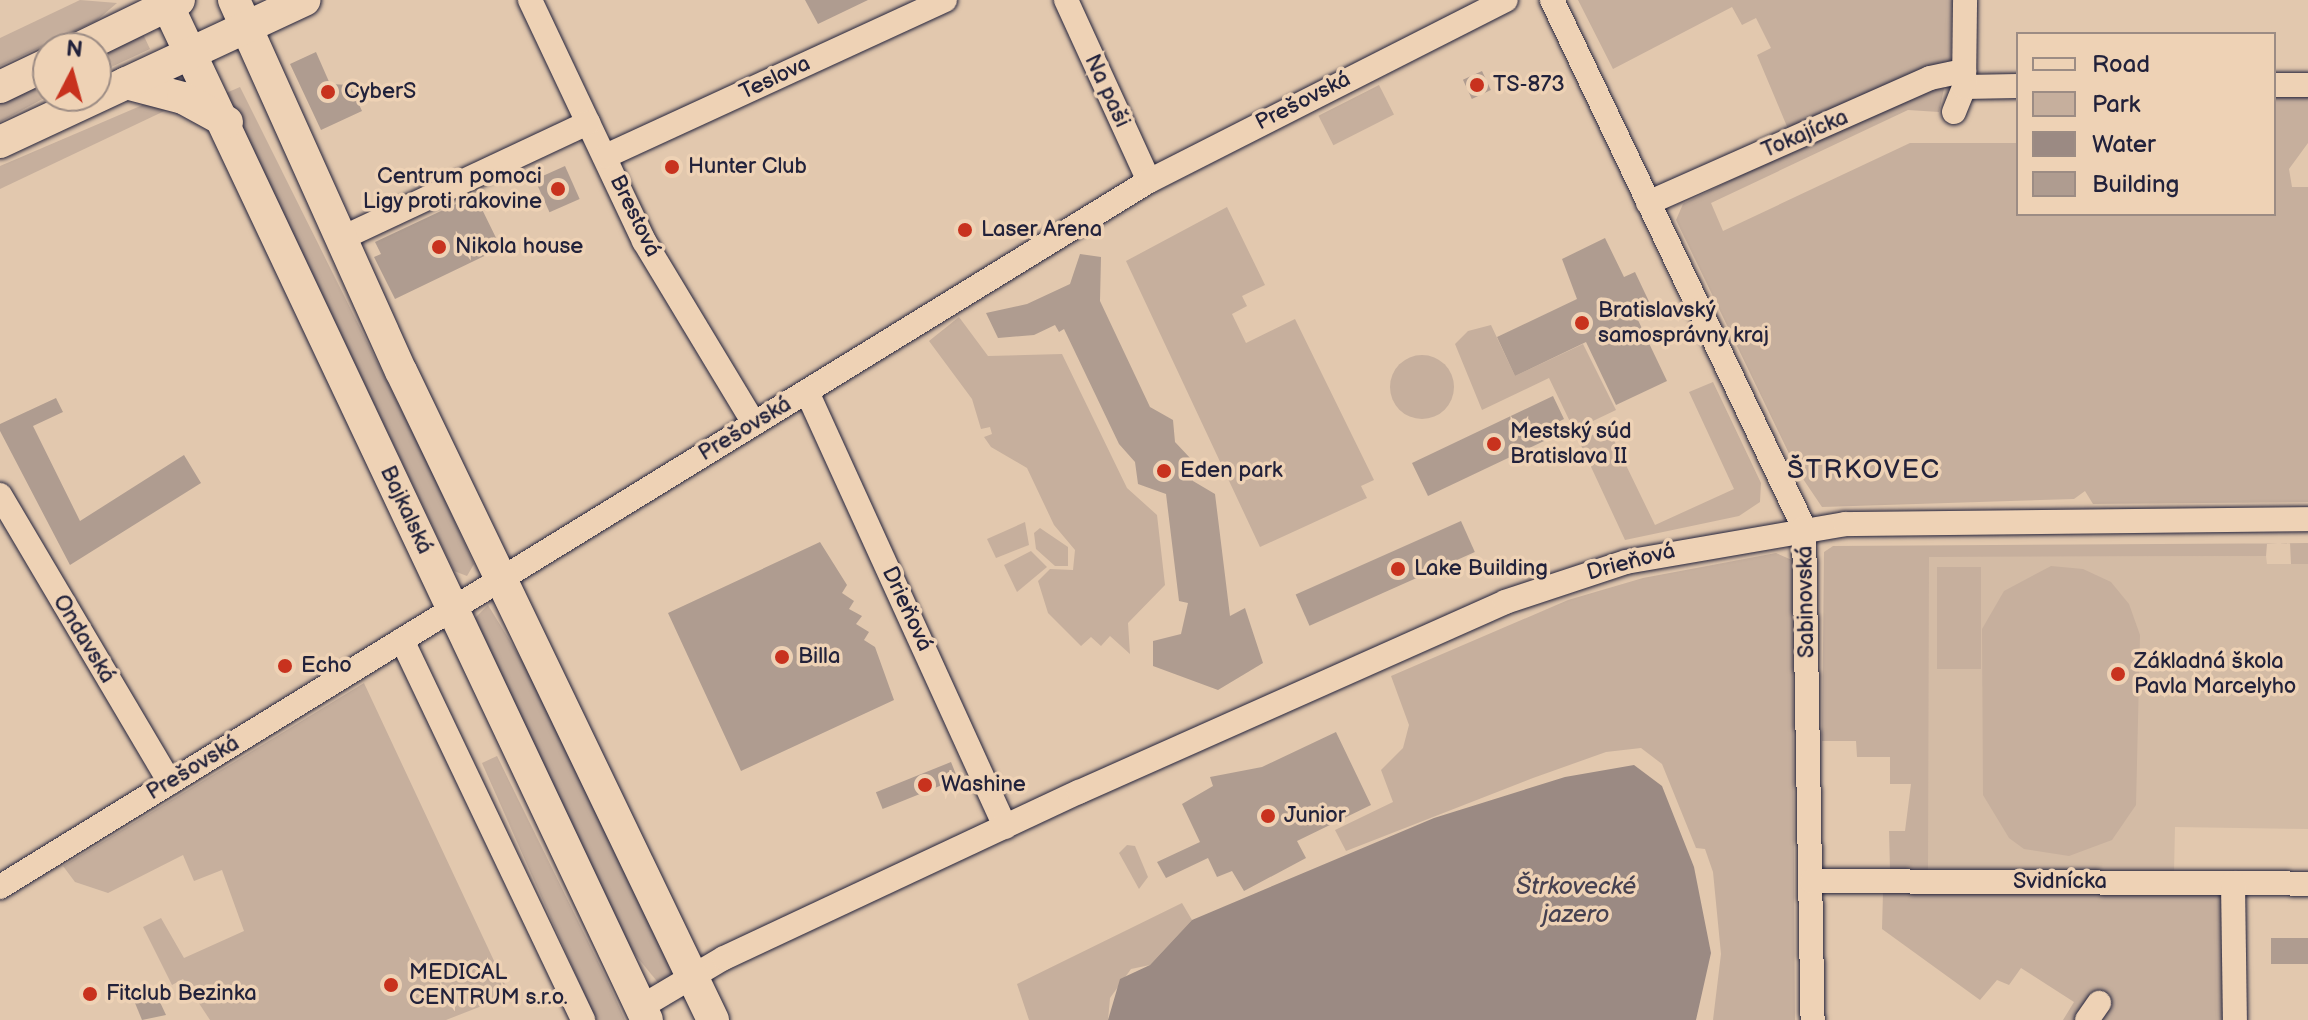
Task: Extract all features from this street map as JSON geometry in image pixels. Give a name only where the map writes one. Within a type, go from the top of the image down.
[{"type":"main road","points":[[0,142],[193,51],[240,14],[304,0]]},
{"type":"main road","points":[[112,32],[171,2]]},
{"type":"main road","name":"Bajkalská","points":[[171,2],[452,610],[644,1013]]},
{"type":"main road","points":[[240,14],[340,239],[713,1020]]},
{"type":"main road","points":[[0,87],[32,72]]},
{"type":"main road","points":[[126,83],[183,98],[227,122]]},
{"type":"street","name":"Brestová","points":[[530,0],[629,208],[754,423]]},
{"type":"street","name":"Teslova","points":[[606,156],[945,0]]},
{"type":"street","name":"Na paši","points":[[1066,0],[1149,181]]},
{"type":"street","name":"Prešovská","points":[[0,887],[1149,181],[1506,0]]},
{"type":"street","name":"Sabinovská","points":[[1552,0],[1804,528],[1806,860],[1812,881],[1813,1020]]},
{"type":"street","points":[[1954,112],[1964,79],[1965,0]]},
{"type":"street","name":"Tokajícka","points":[[1648,203],[1930,78],[2016,86]]},
{"type":"street","points":[[2276,85],[2308,85]]},
{"type":"street","points":[[340,239],[588,123]]},
{"type":"street","name":"Drieňová","points":[[807,392],[1005,827]]},
{"type":"street","name":"Ondavská","points":[[0,495],[170,782]]},
{"type":"street","name":"Drieňová","points":[[644,1013],[693,976],[1005,827],[1517,597],[1668,551],[1804,528],[2308,519]]},
{"type":"street","points":[[402,640],[583,1020]]},
{"type":"street","name":"Svidnícka","points":[[1812,881],[2308,884]]},
{"type":"street","points":[[2233,883],[2235,1020]]},
{"type":"shaded area","name":"Základná škola Pavla Marcelyho","points":[[2266,556],[2267,564],[2308,564],[2308,829],[2175,827],[2174,872],[1928,870],[1928,557]]},
{"type":"green space","points":[[80,0],[117,3],[96,21],[73,32],[32,32],[32,51],[0,66],[0,38]]},
{"type":"green space","points":[[1578,0],[1952,0],[1951,56],[1939,112],[1908,110],[1711,203],[1723,231],[1910,143],[2016,143],[2016,216],[2276,216],[2276,94],[2308,95],[2308,143],[2289,169],[2292,187],[2308,187],[2308,502],[2093,504],[2085,491],[2074,499],[1822,507],[1797,470],[1676,220],[1683,204],[1796,148],[1757,55],[1771,48],[1756,18],[1742,25],[1732,7],[1613,69]]},
{"type":"green space","points":[[143,34],[150,49],[112,67],[112,49]]},
{"type":"green space","points":[[1379,85],[1394,114],[1333,145],[1318,116]]},
{"type":"green space","points":[[32,86],[32,105],[0,122],[0,101]]},
{"type":"green space","points":[[240,87],[430,468],[474,564],[467,576],[454,571],[226,93]]},
{"type":"green space","points":[[145,104],[177,105],[0,189],[0,166]]},
{"type":"green space","points":[[1227,207],[1265,285],[1242,296],[1247,306],[1232,314],[1246,343],[1295,319],[1374,480],[1361,486],[1367,498],[1260,547],[1126,261]]},
{"type":"green space","points":[[959,317],[988,356],[1062,354],[1127,488],[1157,515],[1165,585],[1128,623],[1130,654],[1110,636],[1101,646],[1091,637],[1081,646],[1048,613],[1038,581],[1050,569],[1073,570],[1075,550],[1054,525],[1027,468],[991,447],[984,437],[992,434],[990,427],[981,429],[972,399],[929,341]]},
{"type":"green space","points":[[1491,325],[1515,376],[1583,344],[1616,410],[1574,430],[1549,378],[1482,410],[1455,344],[1468,331]]},
{"type":"green space","points":[[1422,355],[1434,357],[1445,364],[1452,375],[1452,399],[1445,410],[1434,417],[1422,419],[1410,417],[1399,410],[1392,399],[1390,387],[1392,375],[1399,364],[1410,357]]},
{"type":"green space","points":[[1713,382],[1761,483],[1760,502],[1739,516],[1625,540],[1579,441],[1608,428],[1655,525],[1734,489],[1689,392]]},
{"type":"green space","points":[[1025,522],[1029,545],[996,558],[987,539]]},
{"type":"green space","points":[[1040,528],[1068,547],[1068,566],[1055,566],[1036,549],[1034,533]]},
{"type":"green space","points":[[2287,543],[2267,544],[2266,556],[1929,557],[1928,870],[1890,870],[1889,831],[1905,831],[1911,784],[1890,784],[1890,757],[1857,757],[1856,741],[1822,741],[1824,552],[1833,546]]},
{"type":"green space","points":[[2290,543],[2308,543],[2308,564],[2291,564]]},
{"type":"green space","points":[[1031,551],[1047,567],[1017,592],[1004,565]]},
{"type":"green space","points":[[1776,553],[1792,560],[1795,1020],[1713,1020],[1721,954],[1713,872],[1705,849],[1696,848],[1662,764],[1641,748],[1606,752],[1346,851],[1335,830],[1393,802],[1381,770],[1403,748],[1409,725],[1391,676],[1568,600],[1643,578]]},
{"type":"green space","points":[[2051,566],[2083,569],[2111,582],[2129,604],[2140,635],[2136,805],[2112,840],[2069,856],[2024,849],[2009,838],[1983,795],[1982,629],[2004,591]]},
{"type":"green space","points":[[1937,567],[1981,567],[1981,669],[1937,669]]},
{"type":"green space","points":[[488,605],[560,723],[674,971],[660,985],[629,947],[475,618]]},
{"type":"green space","points":[[364,683],[510,995],[446,1020],[210,1020],[183,979],[172,985],[143,927],[161,918],[184,958],[244,931],[222,870],[194,881],[183,855],[108,893],[75,882],[63,866]]},
{"type":"green space","points":[[497,756],[625,1020],[596,1020],[482,763]]},
{"type":"green space","points":[[1127,845],[1135,846],[1148,877],[1139,889],[1119,853]]},
{"type":"green space","points":[[1883,892],[2230,894],[2231,1020],[2063,1020],[2074,1002],[2021,968],[2009,985],[1997,980],[1980,1000],[1882,929]]},
{"type":"green space","points":[[1182,903],[1192,920],[1150,965],[1131,969],[1110,998],[1108,1020],[1029,1020],[1017,984]]},
{"type":"water","name":"Štrkovecké jazero","points":[[1634,765],[1662,786],[1694,867],[1711,953],[1696,1020],[1108,1020],[1120,979],[1150,965],[1192,920],[1434,818],[1565,777]]},
{"type":"building","points":[[805,0],[868,0],[818,24]]},
{"type":"building","name":"CyberS","points":[[316,52],[330,84],[350,85],[362,111],[321,130],[290,64]]},
{"type":"building","name":"TS-873","points":[[1482,71],[1491,90],[1472,99],[1463,80]]},
{"type":"building","name":"Centrum pomoci Ligy proti rakovine","points":[[565,166],[580,199],[549,212],[535,179]]},
{"type":"building","name":"Nikola house","points":[[475,195],[501,248],[395,299],[374,257],[381,254],[375,242]]},
{"type":"building","name":"Bratislavský samosprávny kraj","points":[[1605,238],[1624,277],[1635,272],[1653,310],[1637,318],[1667,381],[1616,405],[1586,342],[1515,376],[1497,337],[1577,299],[1562,259]]},
{"type":"building","name":"Eden park","points":[[1080,254],[1101,257],[1100,301],[1150,407],[1173,420],[1175,442],[1191,459],[1193,481],[1215,494],[1230,616],[1245,608],[1263,663],[1218,690],[1153,666],[1153,641],[1181,634],[1188,603],[1179,601],[1166,494],[1138,484],[1135,462],[1119,444],[1064,329],[1059,332],[1055,325],[1034,335],[998,338],[986,313],[1027,304],[1070,284]]},
{"type":"building","name":"Mestský súd Bratislava II","points":[[1553,396],[1564,419],[1556,423],[1561,433],[1428,496],[1412,463]]},
{"type":"building","points":[[56,398],[63,412],[33,426],[80,521],[184,455],[201,483],[70,565],[0,431],[0,424]]},
{"type":"building","name":"Lake Building","points":[[1461,521],[1475,552],[1309,626],[1296,595]]},
{"type":"building","name":"Billa","points":[[820,542],[847,585],[842,593],[854,601],[849,609],[862,616],[856,624],[869,632],[864,640],[875,647],[894,700],[741,771],[668,613]]},
{"type":"building","name":"Junior","points":[[1336,732],[1371,805],[1297,841],[1306,858],[1244,891],[1232,871],[1217,877],[1208,858],[1166,878],[1157,862],[1200,842],[1182,804],[1213,786],[1210,777],[1262,767]]},
{"type":"building","name":"Washine","points":[[951,762],[958,779],[883,809],[876,792]]},
{"type":"building","points":[[2271,938],[2308,938],[2308,964],[2271,964]]},
{"type":"building","points":[[128,986],[159,1000],[166,1015],[142,1020]]},
{"type":"place","name":"TS-873","points":[[1477,85]]},
{"type":"place","name":"CyberS","points":[[328,92]]},
{"type":"place","name":"Hunter Club","points":[[672,167]]},
{"type":"place","name":"Centrum pomoci Ligy proti rakovine","points":[[558,189]]},
{"type":"place","name":"Laser Arena","points":[[965,230]]},
{"type":"place","name":"Nikola house","points":[[439,247]]},
{"type":"place","name":"Bratislavský samosprávny kraj","points":[[1582,323]]},
{"type":"place","name":"Mestský súd Bratislava II","points":[[1494,444]]},
{"type":"place","name":"Eden park","points":[[1164,471]]},
{"type":"place","name":"Lake Building","points":[[1398,569]]},
{"type":"place","name":"Billa","points":[[782,657]]},
{"type":"place","name":"Echo","points":[[285,666]]},
{"type":"place","name":"Základná škola Pavla Marcelyho","points":[[2118,674]]},
{"type":"place","name":"Washine","points":[[925,785]]},
{"type":"place","name":"Junior","points":[[1268,816]]},
{"type":"place","name":"MEDICAL CENTRUM s.r.o.","points":[[391,985]]},
{"type":"place","name":"Fitclub Bezinka","points":[[90,994]]},
{"type":"district","name":"ŠTRKOVEC","points":[[1864,471]]}]
